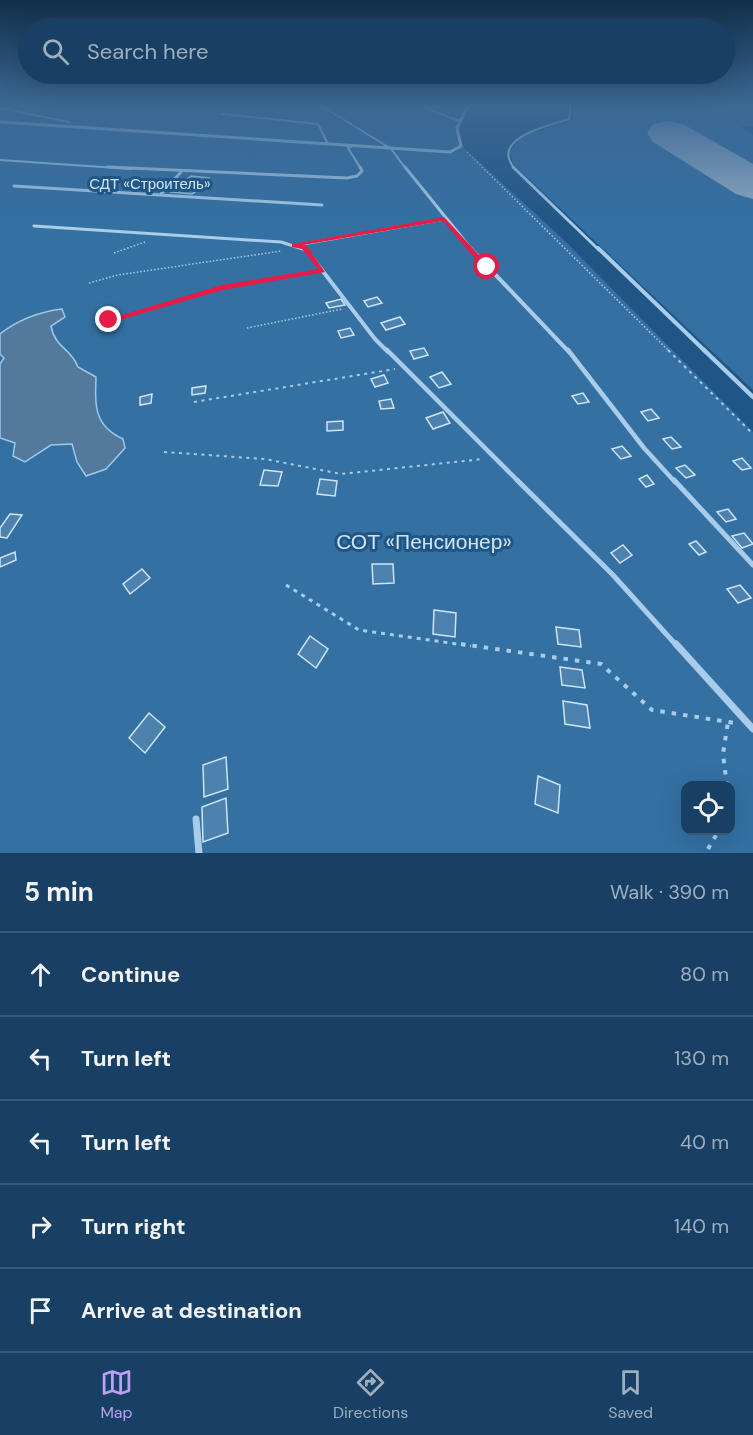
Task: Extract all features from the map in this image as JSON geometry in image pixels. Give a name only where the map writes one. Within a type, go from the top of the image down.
[{"type":"street","points":[[328,144],[450,152],[461,146]]},
{"type":"lane","points":[[383,144],[391,149],[444,219],[487,267],[563,344],[644,448],[753,565]]},
{"type":"lane","points":[[513,144],[508,151],[508,159],[512,166],[753,397]]},
{"type":"lane","points":[[0,160],[182,172],[347,178],[357,176],[362,171],[348,148],[352,146]]},
{"type":"lane","points":[[161,195],[182,172]]},
{"type":"lane","points":[[14,186],[322,205]]},
{"type":"lane","points":[[294,245],[444,219]]},
{"type":"lane","points":[[34,226],[281,242],[305,248],[375,339],[613,575],[751,727]]},
{"type":"lane","points":[[196,819],[199,853]]},
{"type":"path","points":[[461,146],[753,434]]},
{"type":"path","points":[[114,253],[145,242]]},
{"type":"path","points":[[89,283],[118,275],[281,251]]},
{"type":"path","points":[[109,320],[222,288],[322,270]]},
{"type":"path","points":[[247,328],[351,307]]},
{"type":"path","points":[[194,402],[404,368]]},
{"type":"path","points":[[164,452],[265,459],[341,474],[495,458]]},
{"type":"path","points":[[286,585],[359,630],[601,664],[652,710],[751,727]]},
{"type":"path","points":[[726,781],[723,754],[728,722]]},
{"type":"path","points":[[708,849],[717,835]]},
{"type":"green space","name":"СОТ «Пенсионер»","points":[[0,144],[463,144],[464,148],[565,241],[753,432],[753,853],[0,853]]},
{"type":"green space","points":[[516,144],[753,144],[753,390],[513,164],[510,152]]},
{"type":"shaded area","points":[[191,176],[209,178],[206,185],[192,194],[171,192]]},
{"type":"shaded area","points":[[62,309],[65,317],[51,326],[53,333],[78,367],[96,377],[98,414],[106,428],[123,439],[125,448],[106,469],[86,476],[77,462],[72,444],[51,445],[25,462],[13,456],[15,443],[0,438],[0,364],[4,358],[0,354],[0,334],[29,317]]},
{"type":"building","points":[[377,297],[382,303],[368,307],[364,301]]},
{"type":"building","points":[[341,299],[345,305],[329,308],[326,303]]},
{"type":"building","points":[[400,317],[405,324],[386,330],[381,323]]},
{"type":"building","points":[[350,328],[354,335],[341,338],[338,331]]},
{"type":"building","points":[[424,348],[428,355],[414,359],[410,351]]},
{"type":"building","points":[[442,372],[451,384],[439,388],[430,377]]},
{"type":"building","points":[[384,375],[388,383],[375,387],[371,379]]},
{"type":"building","points":[[206,386],[205,393],[192,395],[192,388]]},
{"type":"building","points":[[583,393],[589,402],[578,404],[572,396]]},
{"type":"building","points":[[152,394],[151,403],[140,405],[140,397]]},
{"type":"building","points":[[391,399],[394,408],[381,409],[379,401]]},
{"type":"building","points":[[651,409],[659,418],[648,421],[641,412]]},
{"type":"building","points":[[443,412],[450,423],[433,429],[426,418]]},
{"type":"building","points":[[343,421],[343,430],[327,431],[327,422]]},
{"type":"building","points":[[671,437],[681,447],[672,449],[663,439]]},
{"type":"building","points":[[622,446],[631,456],[621,459],[612,449]]},
{"type":"building","points":[[742,458],[751,468],[742,470],[733,461]]},
{"type":"building","points":[[685,465],[695,475],[686,478],[676,468]]},
{"type":"building","points":[[264,470],[282,472],[278,486],[260,485]]},
{"type":"building","points":[[647,475],[654,484],[646,487],[639,479]]},
{"type":"building","points":[[320,479],[337,481],[335,496],[317,494]]},
{"type":"building","points":[[728,509],[736,519],[726,522],[717,512]]},
{"type":"building","points":[[10,514],[22,515],[7,538],[0,537],[0,528]]},
{"type":"building","points":[[744,533],[753,544],[742,548],[732,536]]},
{"type":"building","points":[[696,541],[706,552],[699,555],[689,544]]},
{"type":"building","points":[[623,545],[632,555],[620,563],[611,553]]},
{"type":"building","points":[[15,552],[16,560],[0,567],[0,558]]},
{"type":"building","points":[[372,564],[393,564],[394,583],[373,584]]},
{"type":"building","points":[[142,569],[150,578],[130,594],[123,584]]},
{"type":"building","points":[[740,585],[751,598],[738,603],[727,589]]},
{"type":"building","points":[[434,610],[456,613],[455,637],[433,634]]},
{"type":"building","points":[[556,627],[579,630],[581,647],[558,644]]},
{"type":"building","points":[[310,636],[328,649],[316,668],[298,654]]},
{"type":"building","points":[[560,667],[582,670],[585,688],[562,685]]},
{"type":"building","points":[[563,701],[587,705],[590,728],[565,724]]},
{"type":"building","points":[[149,713],[165,727],[145,753],[129,738]]},
{"type":"building","points":[[226,757],[228,789],[204,797],[203,765]]},
{"type":"building","points":[[538,776],[560,785],[558,813],[535,804]]},
{"type":"building","points":[[226,798],[228,833],[203,842],[202,807]]},
{"type":"runway","points":[[686,144],[753,184]]},
{"type":"route","points":[[109,320],[222,288],[322,270],[305,248],[294,245],[417,222],[444,219],[487,267]]},
{"type":"park label","name":"СДТ «Строитель»","points":[[150,184]]}]
